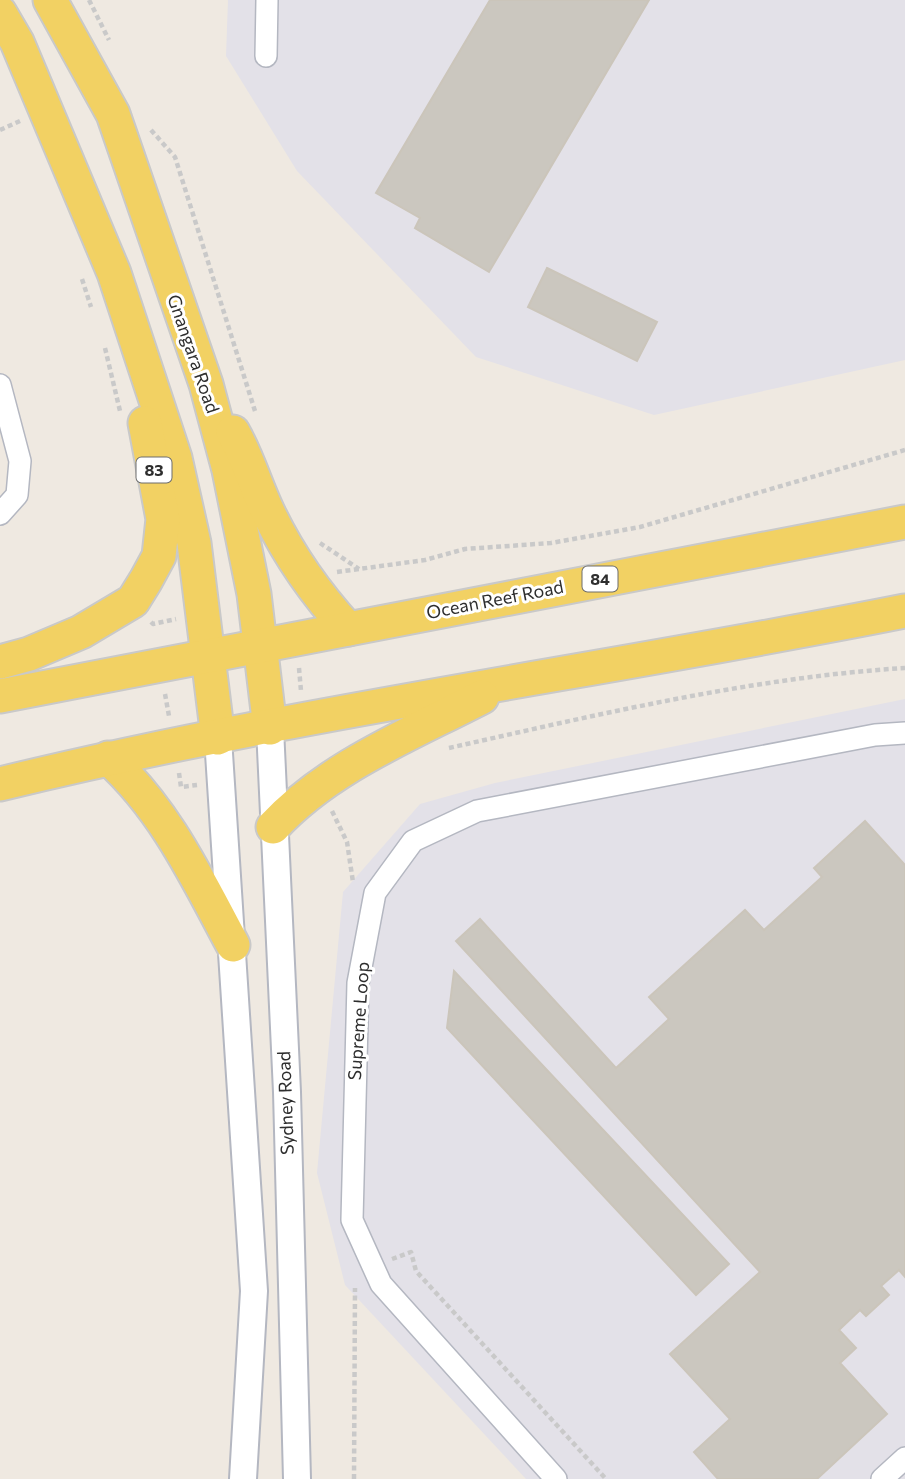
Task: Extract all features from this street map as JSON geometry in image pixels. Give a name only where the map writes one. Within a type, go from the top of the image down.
[{"type":"main road","name":"Gnangara Road","points":[[50,0],[113,114],[206,384],[229,470],[260,645],[270,728]]},
{"type":"main road","name":"83","points":[[0,13],[17,42],[114,273],[175,458],[194,543],[209,656]]},
{"type":"main road","name":"83","points":[[0,662],[29,654],[81,632],[133,601],[159,556],[163,519],[114,273]]},
{"type":"main road","points":[[206,384],[248,458],[267,511],[310,584],[348,629]]},
{"type":"main road","name":"Ocean Reef Road","points":[[209,656],[905,522]]},
{"type":"main road","points":[[0,784],[108,758],[512,681],[718,648],[905,611]]},
{"type":"main road","points":[[209,656],[218,738]]},
{"type":"main road","name":"84","points":[[0,696],[209,656]]},
{"type":"main road","points":[[273,827],[293,806],[319,786],[512,681]]},
{"type":"main road","points":[[108,758],[136,783],[149,800],[194,872],[233,945]]},
{"type":"street","points":[[266,56],[267,0]]},
{"type":"street","points":[[0,385],[20,461],[18,495],[0,514]]},
{"type":"street","name":"Sydney Road","points":[[270,728],[287,1092],[297,1479]]},
{"type":"street","name":"Supreme Loop","points":[[556,1479],[382,1284],[352,1220],[358,983],[375,893],[413,841],[477,811],[875,735],[905,733]]},
{"type":"street","points":[[218,738],[254,1291],[243,1479]]},
{"type":"street","points":[[882,1479],[905,1458]]},
{"type":"path","points":[[89,0],[113,50]]},
{"type":"path","points":[[17,111],[25,129]]},
{"type":"path","points":[[0,130],[21,121]]},
{"type":"path","points":[[144,121],[175,157],[258,420]]},
{"type":"path","points":[[80,275],[93,312]]},
{"type":"path","points":[[101,336],[123,425]]},
{"type":"path","points":[[310,584],[337,572],[425,560],[465,549],[551,543],[640,527],[905,450]]},
{"type":"path","points":[[311,532],[319,542],[359,569]]},
{"type":"path","points":[[133,601],[153,624],[204,614]]},
{"type":"path","points":[[444,749],[563,723],[832,672],[905,668]]},
{"type":"path","points":[[319,786],[347,842],[355,889]]},
{"type":"path","points":[[149,800],[181,787]]},
{"type":"path","points":[[373,1266],[411,1252],[416,1271],[606,1479]]},
{"type":"shaded area","points":[[228,0],[905,0],[905,360],[654,415],[476,357],[297,171],[226,56]]},
{"type":"shaded area","points":[[905,699],[905,1479],[526,1479],[345,1285],[317,1173],[343,892],[420,804],[495,783]]},
{"type":"building","points":[[490,0],[649,0],[489,272],[415,228],[420,218],[376,193]]},
{"type":"building","points":[[547,268],[657,322],[637,361],[528,307]]},
{"type":"building","points":[[865,821],[905,865],[905,1277],[899,1270],[881,1286],[889,1295],[866,1316],[860,1310],[839,1330],[856,1348],[840,1363],[887,1414],[817,1479],[718,1479],[694,1452],[730,1419],[670,1354],[760,1272],[456,941],[480,919],[616,1068],[669,1019],[649,997],[745,910],[764,930],[822,877],[814,868]]},
{"type":"building","points":[[454,971],[729,1264],[696,1295],[447,1028]]}]
